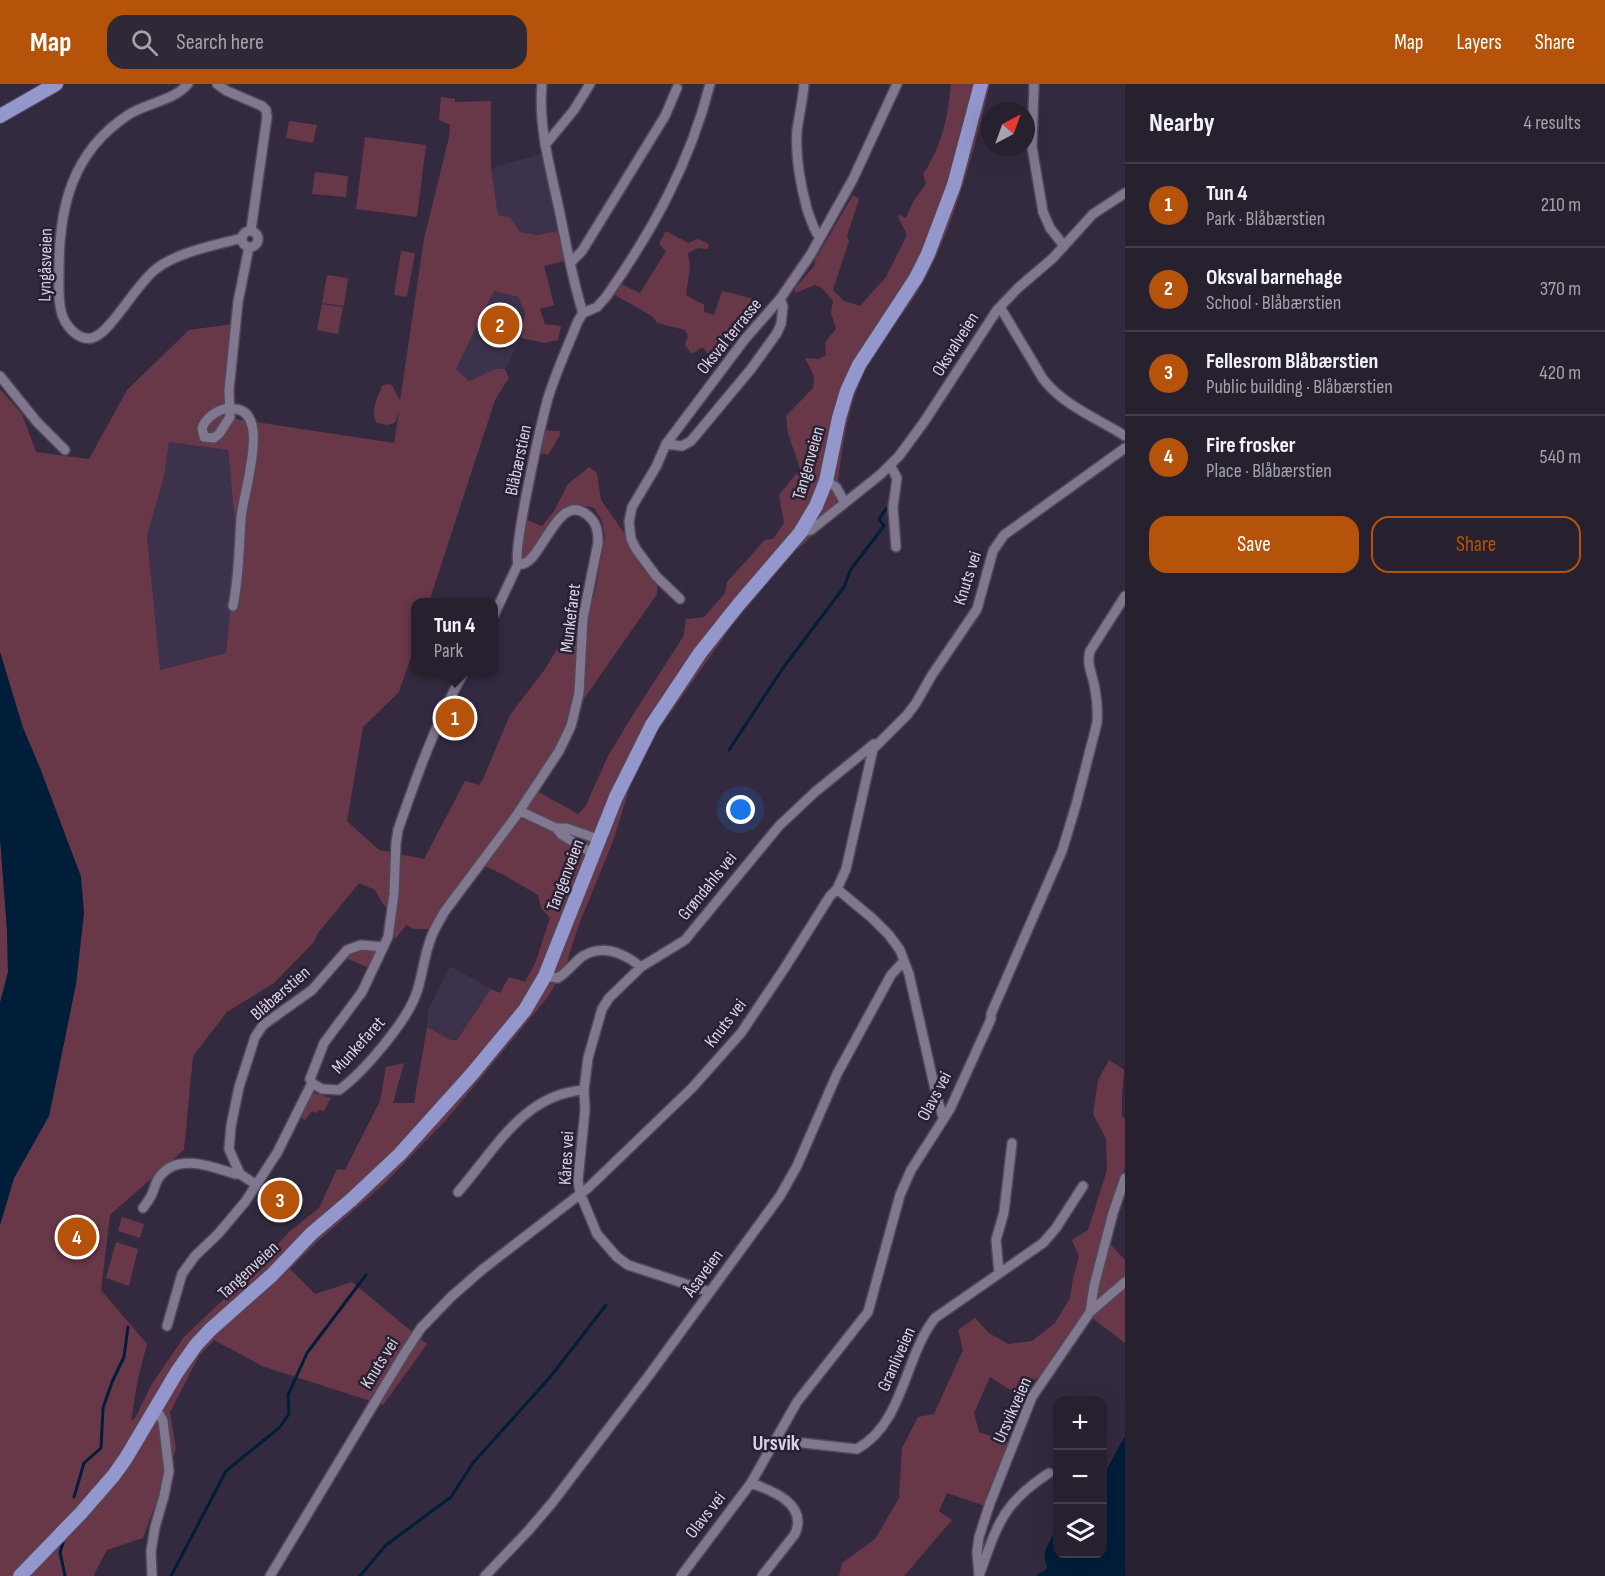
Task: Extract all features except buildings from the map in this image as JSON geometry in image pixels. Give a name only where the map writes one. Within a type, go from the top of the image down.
[{"type":"main road","points":[[0,116],[56,84]]},
{"type":"main road","name":"Tangenveien","points":[[20,1576],[108,1482],[126,1458],[187,1357],[210,1330],[400,1154],[516,1023],[544,976],[598,839],[640,746],[666,702],[719,628],[800,533],[816,506],[826,481],[847,391],[863,358],[916,278],[928,254],[954,185],[981,84]]},
{"type":"street","name":"Lyngåsveien","points":[[188,84],[175,94],[139,108],[113,125],[102,135],[76,171],[65,202],[60,236],[59,297],[62,315],[76,335],[86,339],[95,338],[105,331],[145,279],[163,264],[242,238]]},
{"type":"street","points":[[217,84],[266,110],[267,117],[251,230]]},
{"type":"street","points":[[542,84],[541,108],[545,145],[583,313],[597,307],[606,297],[667,198],[682,169],[703,113],[710,84]]},
{"type":"street","points":[[545,145],[574,110],[590,84]]},
{"type":"street","points":[[804,84],[798,127],[797,163],[808,212],[820,238]]},
{"type":"street","name":"Oksval terrasse","points":[[680,599],[641,558],[631,539],[628,522],[636,499],[656,467],[666,444],[745,339],[780,298],[820,238],[853,179],[897,84]]},
{"type":"street","points":[[1034,84],[1032,147],[1041,203],[1046,221],[1064,246]]},
{"type":"street","points":[[570,263],[582,251],[665,116],[677,88]]},
{"type":"street","name":"Oksvalveien","points":[[800,533],[811,530],[890,465],[924,422],[982,330],[1000,307],[1064,246],[1093,214],[1125,192]]},
{"type":"street","points":[[251,230],[257,234],[258,240],[255,246],[249,247],[244,244],[242,238],[244,233],[251,230]]},
{"type":"street","points":[[233,606],[238,582],[241,517],[253,459],[253,443],[248,414],[242,410],[228,408],[238,302],[249,247]]},
{"type":"street","points":[[666,444],[682,446],[691,441],[751,369],[781,324],[783,306],[780,298]]},
{"type":"street","points":[[1000,307],[1051,390],[1062,399],[1125,436]]},
{"type":"street","name":"Blåbærstien","points":[[498,606],[518,564],[516,556],[524,508],[549,397],[583,313]]},
{"type":"street","points":[[0,376],[37,423],[65,450]]},
{"type":"street","name":"Knuts vei","points":[[270,1576],[422,1328],[452,1296],[483,1269],[580,1193],[625,1153],[718,1060],[741,1033],[830,896],[837,889],[846,869],[869,762],[876,745],[907,715],[948,650],[973,616],[993,551],[1004,536],[1125,448]]},
{"type":"street","points":[[890,465],[897,478],[893,507],[896,547]]},
{"type":"street","points":[[826,481],[836,487],[845,503]]},
{"type":"street","name":"Munkefaret","points":[[312,1083],[322,1089],[335,1091],[346,1085],[404,1018],[415,997],[435,927],[520,811],[559,752],[571,726],[581,679],[583,618],[598,543],[596,524],[582,511],[569,513],[552,527],[528,563],[518,564]]},
{"type":"street","name":"Olavs vei","points":[[681,1576],[751,1483],[797,1401],[867,1312],[900,1195],[911,1170],[953,1102],[1062,851],[1097,723],[1098,710],[1088,657],[1125,596]]},
{"type":"street","points":[[167,1326],[182,1274],[195,1256],[239,1211],[277,1153],[312,1083],[310,1079],[312,1072],[324,1043],[362,992],[388,937],[394,894],[398,830],[427,746],[462,676]]},
{"type":"street","name":"Grøndahls vei","points":[[641,967],[685,940],[779,826],[860,754],[874,744],[876,745]]},
{"type":"street","points":[[520,811],[556,828],[562,835],[592,854]]},
{"type":"street","points":[[556,828],[566,828],[598,839]]},
{"type":"street","points":[[837,889],[872,918],[897,944],[912,985],[937,1098],[944,1117]]},
{"type":"street","name":"Blåbærstien","points":[[240,1174],[229,1149],[231,1126],[239,1087],[255,1037],[263,1025],[312,990],[346,950],[361,945],[383,947]]},
{"type":"street","points":[[544,976],[558,978],[585,955],[602,951],[625,954],[641,967]]},
{"type":"street","name":"Åsaveien","points":[[485,1576],[552,1503],[710,1292],[792,1177],[837,1074],[891,975],[904,961]]},
{"type":"street","name":"Kåres vei","points":[[641,967],[609,998],[602,1009],[589,1052],[578,1180],[580,1193],[597,1234],[628,1266],[710,1292]]},
{"type":"street","points":[[458,1192],[511,1127],[530,1111],[553,1096],[584,1090]]},
{"type":"street","points":[[999,1273],[996,1240],[1005,1203],[1012,1143]]},
{"type":"street","points":[[143,1208],[161,1175],[176,1164],[197,1164],[240,1174],[255,1184]]},
{"type":"street","points":[[1090,1312],[1094,1286],[1125,1178]]},
{"type":"street","name":"Granliveien","points":[[776,1440],[857,1449],[865,1445],[874,1437],[887,1418],[927,1328],[940,1314],[1043,1243],[1056,1228],[1083,1186]]},
{"type":"street","name":"Ursvikveien","points":[[980,1575],[977,1552],[979,1537],[1024,1414],[1040,1383],[1090,1312],[1125,1282]]},
{"type":"street","points":[[152,1576],[151,1551],[169,1471],[163,1421],[156,1408]]},
{"type":"street","points":[[980,1575],[1002,1516],[1021,1492],[1048,1473]]},
{"type":"street","points":[[751,1483],[784,1498],[795,1510],[798,1527],[762,1576]]},
{"type":"shaded area","points":[[951,84],[990,84],[986,102],[981,102],[981,120],[965,179],[939,249],[916,294],[871,359],[862,377],[844,437],[835,519],[792,554],[733,624],[659,729],[632,780],[613,841],[578,927],[565,968],[547,998],[446,1120],[384,1184],[317,1242],[290,1269],[315,1294],[352,1282],[427,1344],[383,1405],[262,1366],[214,1340],[199,1356],[170,1412],[176,1449],[143,1538],[107,1550],[95,1576],[0,1576],[0,1225],[14,1178],[49,1116],[76,984],[81,877],[23,728],[0,652],[0,389],[22,414],[36,452],[89,459],[127,390],[189,330],[233,324],[223,417],[394,443],[399,411],[395,423],[387,425],[377,423],[374,410],[382,386],[386,384],[392,385],[400,401],[424,239],[449,137],[450,125],[439,120],[441,97],[455,99],[455,102],[491,101],[491,168],[498,215],[510,217],[520,232],[537,235],[557,231],[564,261],[544,266],[554,305],[540,309],[545,324],[561,326],[558,340],[545,343],[521,338],[525,312],[518,297],[494,291],[456,369],[469,381],[495,369],[505,369],[509,378],[495,400],[430,598],[411,598],[411,657],[399,692],[363,727],[347,821],[379,850],[424,859],[465,781],[479,785],[510,715],[545,669],[574,622],[594,597],[605,537],[602,521],[594,508],[581,505],[570,506],[561,511],[547,526],[529,558],[522,559],[520,553],[527,520],[542,526],[554,511],[568,484],[589,467],[597,473],[601,500],[627,537],[642,568],[657,584],[657,594],[567,723],[561,738],[530,787],[578,814],[585,807],[608,756],[683,637],[686,619],[704,617],[725,593],[727,582],[765,540],[773,539],[784,523],[779,495],[800,469],[788,433],[786,416],[813,388],[814,376],[805,358],[819,359],[826,355],[825,342],[836,329],[831,313],[833,301],[822,288],[815,285],[795,293],[795,288],[815,265],[815,260],[853,195],[859,199],[847,236],[849,241],[833,290],[844,301],[860,306],[886,277],[906,237],[898,216],[906,218],[914,200],[926,184],[923,174],[939,142],[946,119]],"holes":[[[169,442],[228,450],[237,543],[226,653],[160,670],[147,536],[164,476]],[[479,863],[538,895],[541,908],[550,918],[536,961],[525,982],[509,977],[500,993],[491,989],[457,1040],[451,1040],[427,1027],[414,1103],[393,1103],[404,1063],[386,1067],[380,1101],[345,1170],[337,1169],[319,1208],[290,1231],[246,1278],[184,1337],[152,1384],[135,1418],[131,1421],[138,1378],[147,1344],[101,1290],[110,1215],[184,1150],[193,1056],[227,1012],[274,983],[313,943],[318,933],[359,883],[375,890],[383,904],[396,917],[392,936],[396,938],[406,925],[414,929],[430,929]]]},
{"type":"shaded area","points":[[289,121],[317,125],[313,143],[286,138]]},
{"type":"shaded area","points":[[365,137],[426,145],[417,217],[356,209]]},
{"type":"shaded area","points":[[542,154],[557,231],[537,235],[520,232],[510,217],[498,215],[491,168]]},
{"type":"shaded area","points":[[315,172],[348,176],[346,197],[312,194]]},
{"type":"shaded area","points":[[666,231],[688,243],[698,239],[709,244],[708,249],[698,248],[688,253],[690,267],[686,295],[704,305],[704,312],[714,315],[722,291],[751,298],[754,322],[738,336],[714,367],[708,362],[709,357],[704,348],[691,353],[685,345],[688,336],[685,330],[657,323],[652,316],[615,295],[621,284],[640,293],[666,251],[659,244]]},
{"type":"shaded area","points":[[401,251],[415,253],[407,297],[394,295]]},
{"type":"shaded area","points":[[327,275],[348,278],[344,306],[322,303]]},
{"type":"shaded area","points":[[494,291],[518,297],[525,312],[521,338],[505,369],[495,369],[469,381],[456,369]]},
{"type":"shaded area","points":[[322,304],[343,307],[338,334],[317,330]]},
{"type":"shaded area","points":[[543,430],[560,431],[548,455],[540,453]]},
{"type":"shaded area","points":[[169,441],[228,450],[237,543],[226,653],[159,670],[147,536],[164,476]]},
{"type":"shaded area","points":[[453,706],[465,713],[457,728],[446,723]]},
{"type":"shaded area","points":[[0,837],[8,972],[0,1003]]},
{"type":"shaded area","points":[[371,948],[376,951],[371,969],[344,957],[351,951]]},
{"type":"shaded area","points":[[450,966],[491,989],[457,1040],[451,1040],[427,1027],[428,1011]]},
{"type":"shaded area","points":[[1109,1060],[1124,1070],[1122,1117],[1125,1118],[1125,1167],[1114,1202],[1110,1244],[1125,1260],[1125,1343],[1091,1317],[1073,1343],[1041,1376],[1012,1391],[990,1377],[974,1413],[979,1432],[1010,1443],[988,1491],[985,1506],[947,1493],[939,1511],[952,1520],[904,1576],[839,1576],[842,1563],[875,1539],[899,1498],[902,1448],[918,1417],[934,1414],[963,1350],[958,1330],[975,1318],[989,1333],[1008,1344],[1032,1341],[1055,1323],[1070,1298],[1079,1257],[1072,1240],[1088,1230],[1107,1170],[1106,1139],[1093,1114],[1098,1080]]},
{"type":"shaded area","points":[[312,1092],[331,1098],[324,1111],[319,1110],[317,1113],[312,1111],[305,1120],[298,1116]]},
{"type":"shaded area","points":[[122,1217],[144,1224],[140,1238],[118,1231]]},
{"type":"shaded area","points":[[116,1242],[138,1249],[129,1286],[106,1278]]},
{"type":"water","points":[[0,652],[23,728],[81,877],[84,913],[76,984],[49,1116],[14,1178],[0,1225],[0,1003],[8,972],[0,837]]},
{"type":"water","points":[[1125,1436],[1125,1576],[1037,1576],[1046,1570],[1045,1556],[1053,1535],[1053,1558],[1107,1558],[1107,1469]]},
{"type":"waterway","points":[[729,750],[783,668],[844,587],[851,569],[884,526],[879,519],[886,509]]},
{"type":"waterway","points":[[171,1576],[226,1471],[279,1428],[289,1414],[288,1395],[307,1353],[366,1275]]},
{"type":"waterway","points":[[360,1576],[386,1545],[451,1497],[473,1463],[551,1376],[606,1305]]},
{"type":"waterway","points":[[74,1497],[84,1463],[101,1448],[103,1408],[124,1357],[128,1327]]},
{"type":"waterway","points":[[63,1543],[60,1552],[65,1576]]},
{"type":"place","name":"Oksval barnehage","points":[[500,325]]},
{"type":"place","name":"Tun 4","points":[[455,718]]},
{"type":"place","name":"Fellesrom Blåbærstien","points":[[280,1200]]},
{"type":"place","name":"Fire frosker","points":[[77,1237]]},
{"type":"district","name":"Ursvik","points":[[776,1443]]}]
